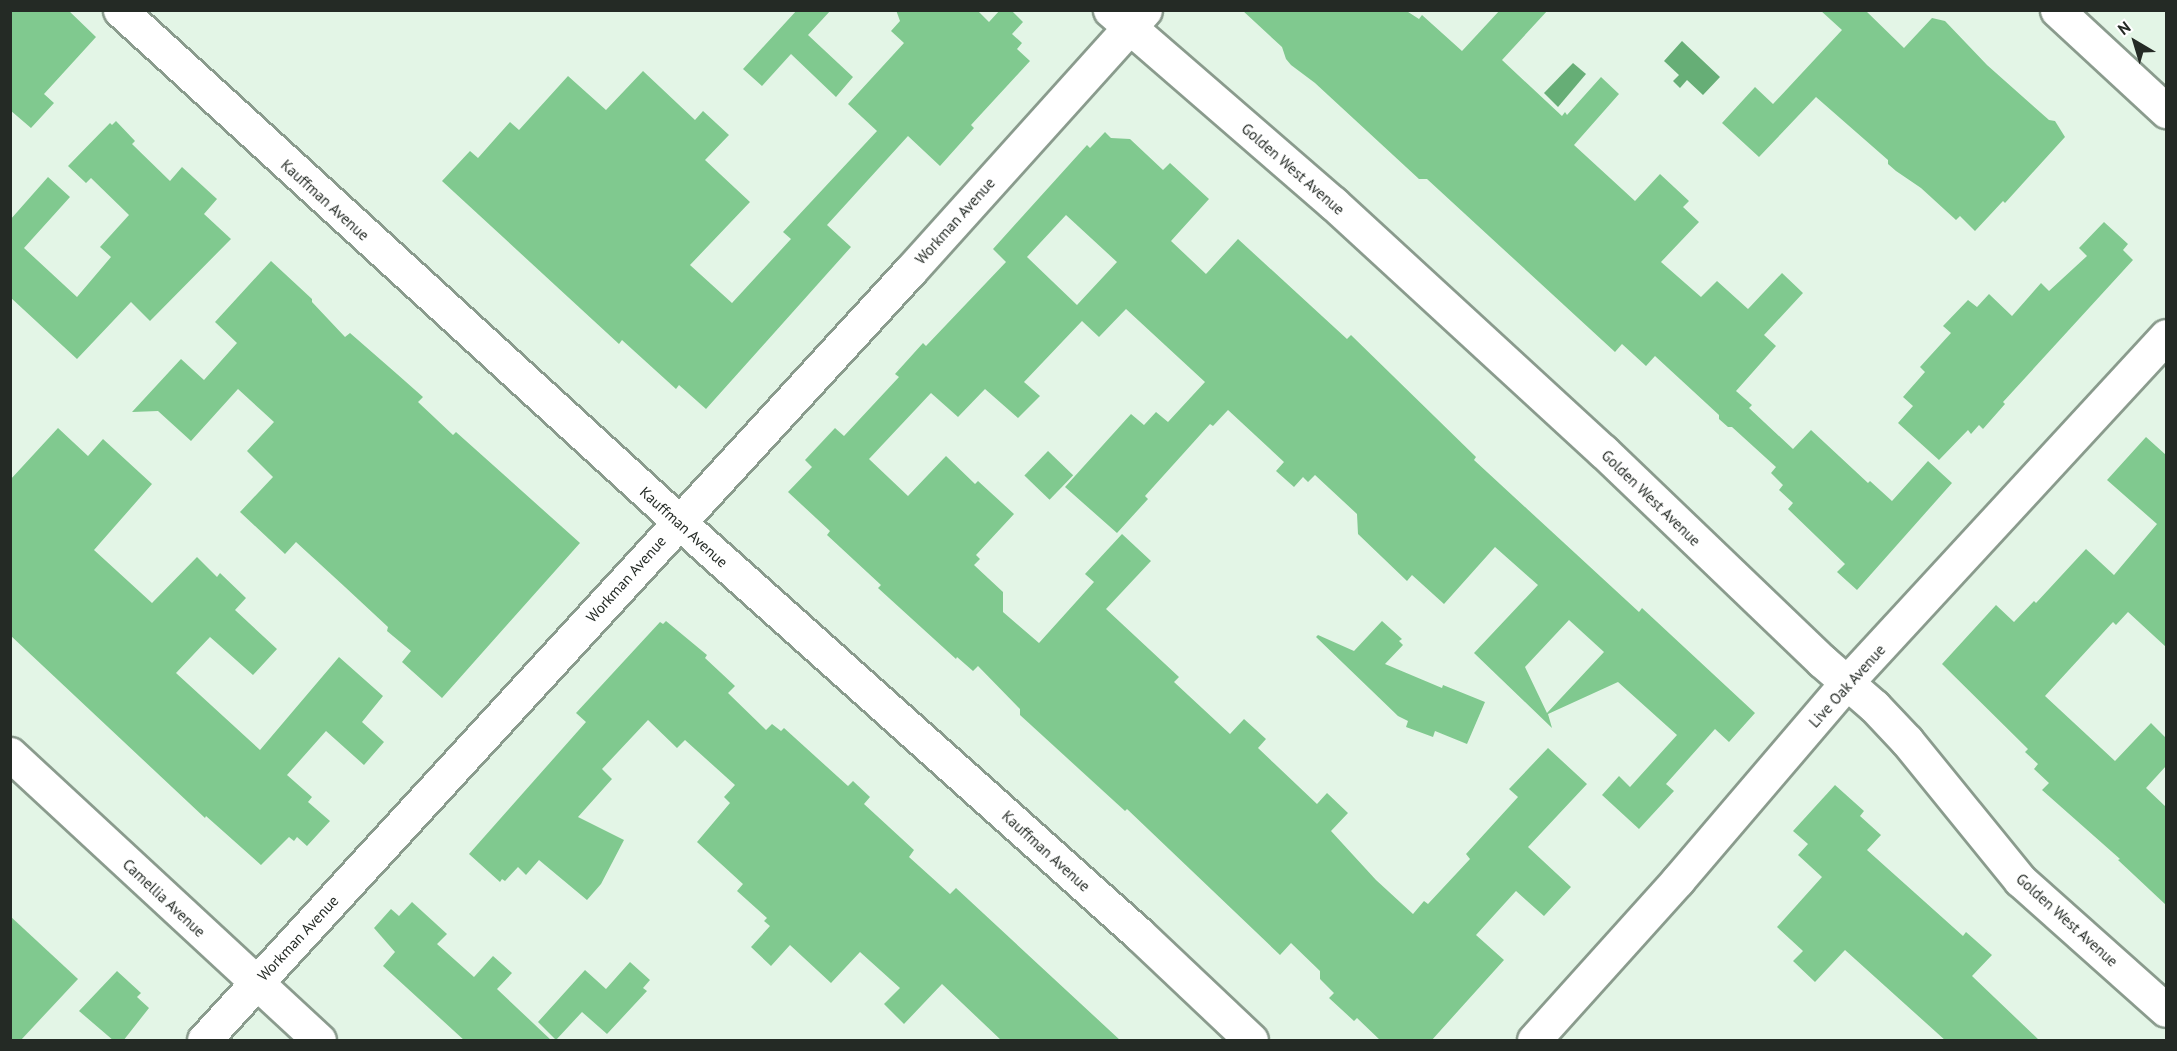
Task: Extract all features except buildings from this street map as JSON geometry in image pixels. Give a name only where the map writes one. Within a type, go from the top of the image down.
[{"type":"street","name":"Kauffman Avenue","points":[[120,10],[678,522],[1139,934],[1251,1041]]},
{"type":"street","points":[[2057,10],[2166,111]]},
{"type":"street","name":"Workman Avenue","points":[[204,1041],[678,522],[910,272],[1128,16]]},
{"type":"street","name":"Golden West Avenue","points":[[1128,16],[1594,443],[1846,683],[1874,706],[1907,741],[2020,880],[2166,1010]]},
{"type":"street","name":"Live Oak Avenue","points":[[1534,1041],[1678,880],[1846,683],[2162,352]]},
{"type":"street","name":"Camellia Avenue","points":[[10,754],[319,1041]]},
{"type":"shaded area","points":[[1682,41],[1720,77],[1703,95],[1687,80],[1680,88],[1673,81],[1679,75],[1664,61]]},
{"type":"shaded area","points":[[1573,63],[1586,74],[1558,107],[1544,93]]}]
